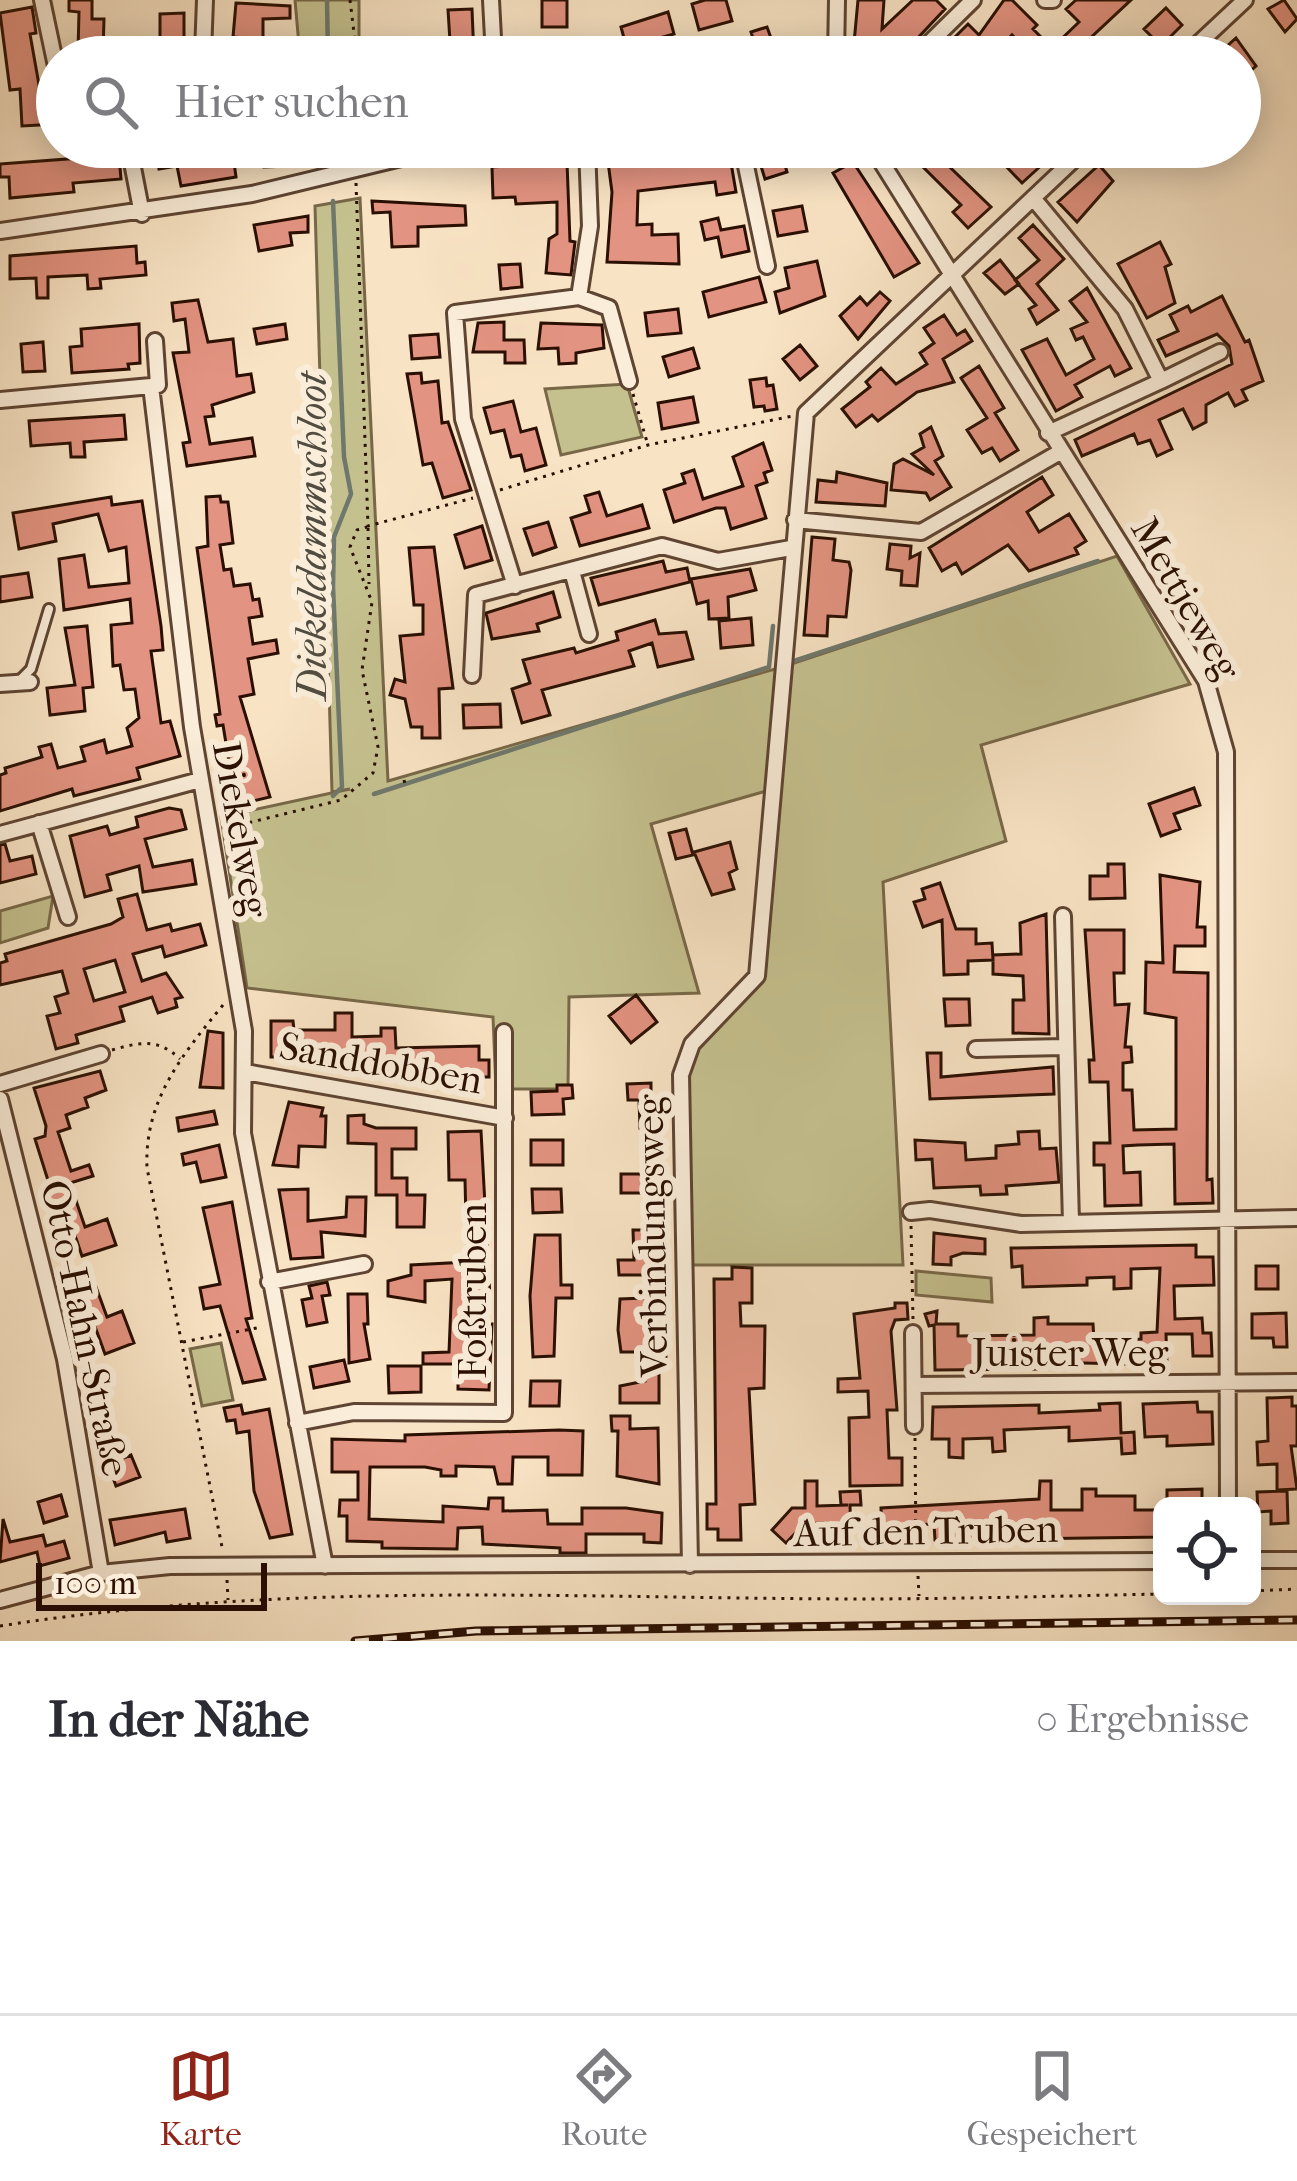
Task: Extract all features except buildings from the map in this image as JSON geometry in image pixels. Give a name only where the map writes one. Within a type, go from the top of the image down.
[{"type":"street","points":[[42,0],[50,36]]},
{"type":"street","points":[[204,36],[205,0]]},
{"type":"street","points":[[491,0],[493,36]]},
{"type":"street","points":[[836,36],[837,0]]},
{"type":"street","points":[[936,36],[973,0]]},
{"type":"street","points":[[1206,36],[1245,0]]},
{"type":"street","points":[[134,168],[142,214]]},
{"type":"street","points":[[0,231],[142,214],[364,168]]},
{"type":"street","points":[[579,298],[590,226],[588,168]]},
{"type":"street","points":[[746,168],[766,266]]},
{"type":"street","name":"Mettjeweg","points":[[885,168],[1206,681],[1226,752],[1228,1497]]},
{"type":"street","points":[[806,413],[1065,168]]},
{"type":"street","points":[[1033,198],[1125,309],[1160,381]]},
{"type":"street","points":[[514,586],[463,419],[455,313],[579,298],[609,308],[629,381]]},
{"type":"street","name":"Diekelweg","points":[[155,341],[158,385],[151,386],[200,780],[236,989],[245,1072],[243,1133],[325,1566]]},
{"type":"street","points":[[1048,433],[1220,352]]},
{"type":"street","points":[[0,400],[151,386]]},
{"type":"street","name":"Verbindungsweg","points":[[690,1565],[681,1075],[692,1044],[757,976],[806,413]]},
{"type":"street","points":[[795,520],[921,532],[1060,452]]},
{"type":"street","points":[[472,675],[476,595],[662,546],[718,561],[791,548]]},
{"type":"street","points":[[572,571],[589,634]]},
{"type":"street","points":[[0,834],[200,780]]},
{"type":"street","points":[[39,823],[68,917]]},
{"type":"street","points":[[1063,916],[1071,1223]]},
{"type":"street","name":"Foßtruben","points":[[297,1423],[354,1412],[504,1413],[504,1032]]},
{"type":"street","points":[[976,1049],[1064,1047]]},
{"type":"street","points":[[0,1084],[100,1054]]},
{"type":"street","name":"Sanddobben","points":[[245,1072],[505,1118]]},
{"type":"street","name":"Otto-Hahn-Straße","points":[[0,1099],[65,1359],[101,1573]]},
{"type":"street","points":[[911,1212],[1071,1223],[1297,1218]]},
{"type":"street","points":[[269,1282],[364,1264]]},
{"type":"street","name":"Juister Weg","points":[[913,1333],[914,1426]]},
{"type":"street","name":"Juister Weg","points":[[914,1385],[1297,1382]]},
{"type":"street","points":[[1261,1560],[1297,1561]]},
{"type":"street","name":"Auf den Truben","points":[[690,1565],[1153,1561]]},
{"type":"street","points":[[0,1600],[101,1573],[226,1565],[690,1565]]},
{"type":"lane","points":[[15,683],[31,669],[50,609]]},
{"type":"path","points":[[350,0],[354,36]]},
{"type":"path","points":[[209,832],[341,800],[369,780],[377,761],[362,681],[369,589],[356,170]]},
{"type":"path","points":[[629,381],[648,445]]},
{"type":"path","points":[[369,589],[350,547],[357,530],[648,445],[806,413]]},
{"type":"path","points":[[404,780],[406,788]]},
{"type":"path","points":[[228,1600],[226,1565],[147,1168],[145,1132],[155,1100],[236,989]]},
{"type":"path","points":[[100,1054],[148,1042],[166,1046],[182,1060]]},
{"type":"path","points":[[911,1212],[913,1333]]},
{"type":"path","points":[[181,1342],[278,1324]]},
{"type":"path","points":[[914,1426],[919,1598]]},
{"type":"path","points":[[1261,1591],[1297,1589]]},
{"type":"path","points":[[0,1626],[228,1600],[514,1591],[919,1598],[1153,1594]]},
{"type":"shaded area","points":[[295,0],[359,0],[359,36],[298,36]]},
{"type":"shaded area","points":[[360,198],[388,781],[782,667],[1117,556],[1190,684],[981,745],[1006,841],[883,882],[903,1265],[686,1265],[681,1075],[692,1044],[757,976],[773,789],[651,824],[699,993],[569,997],[568,1089],[496,1089],[493,1017],[247,988],[221,817],[350,789],[332,792],[315,206]]},
{"type":"shaded area","points":[[627,384],[642,437],[561,455],[545,389]]},
{"type":"shaded area","points":[[53,896],[48,928],[0,943],[0,911]]},
{"type":"shaded area","points":[[916,1271],[991,1278],[992,1302],[916,1295]]},
{"type":"shaded area","points":[[221,1343],[233,1400],[202,1406],[190,1349]]},
{"type":"waterway","name":"Diekeldammschloot","points":[[327,0],[328,36]]},
{"type":"waterway","name":"Diekeldammschloot","points":[[333,201],[344,457],[351,494],[334,537],[342,787],[333,796]]},
{"type":"waterway","points":[[794,661],[1098,561]]},
{"type":"waterway","name":"Diekeldammschloot","points":[[374,794],[769,667],[773,626]]},
{"type":"railway","points":[[355,1641],[476,1631],[1297,1620]]}]
